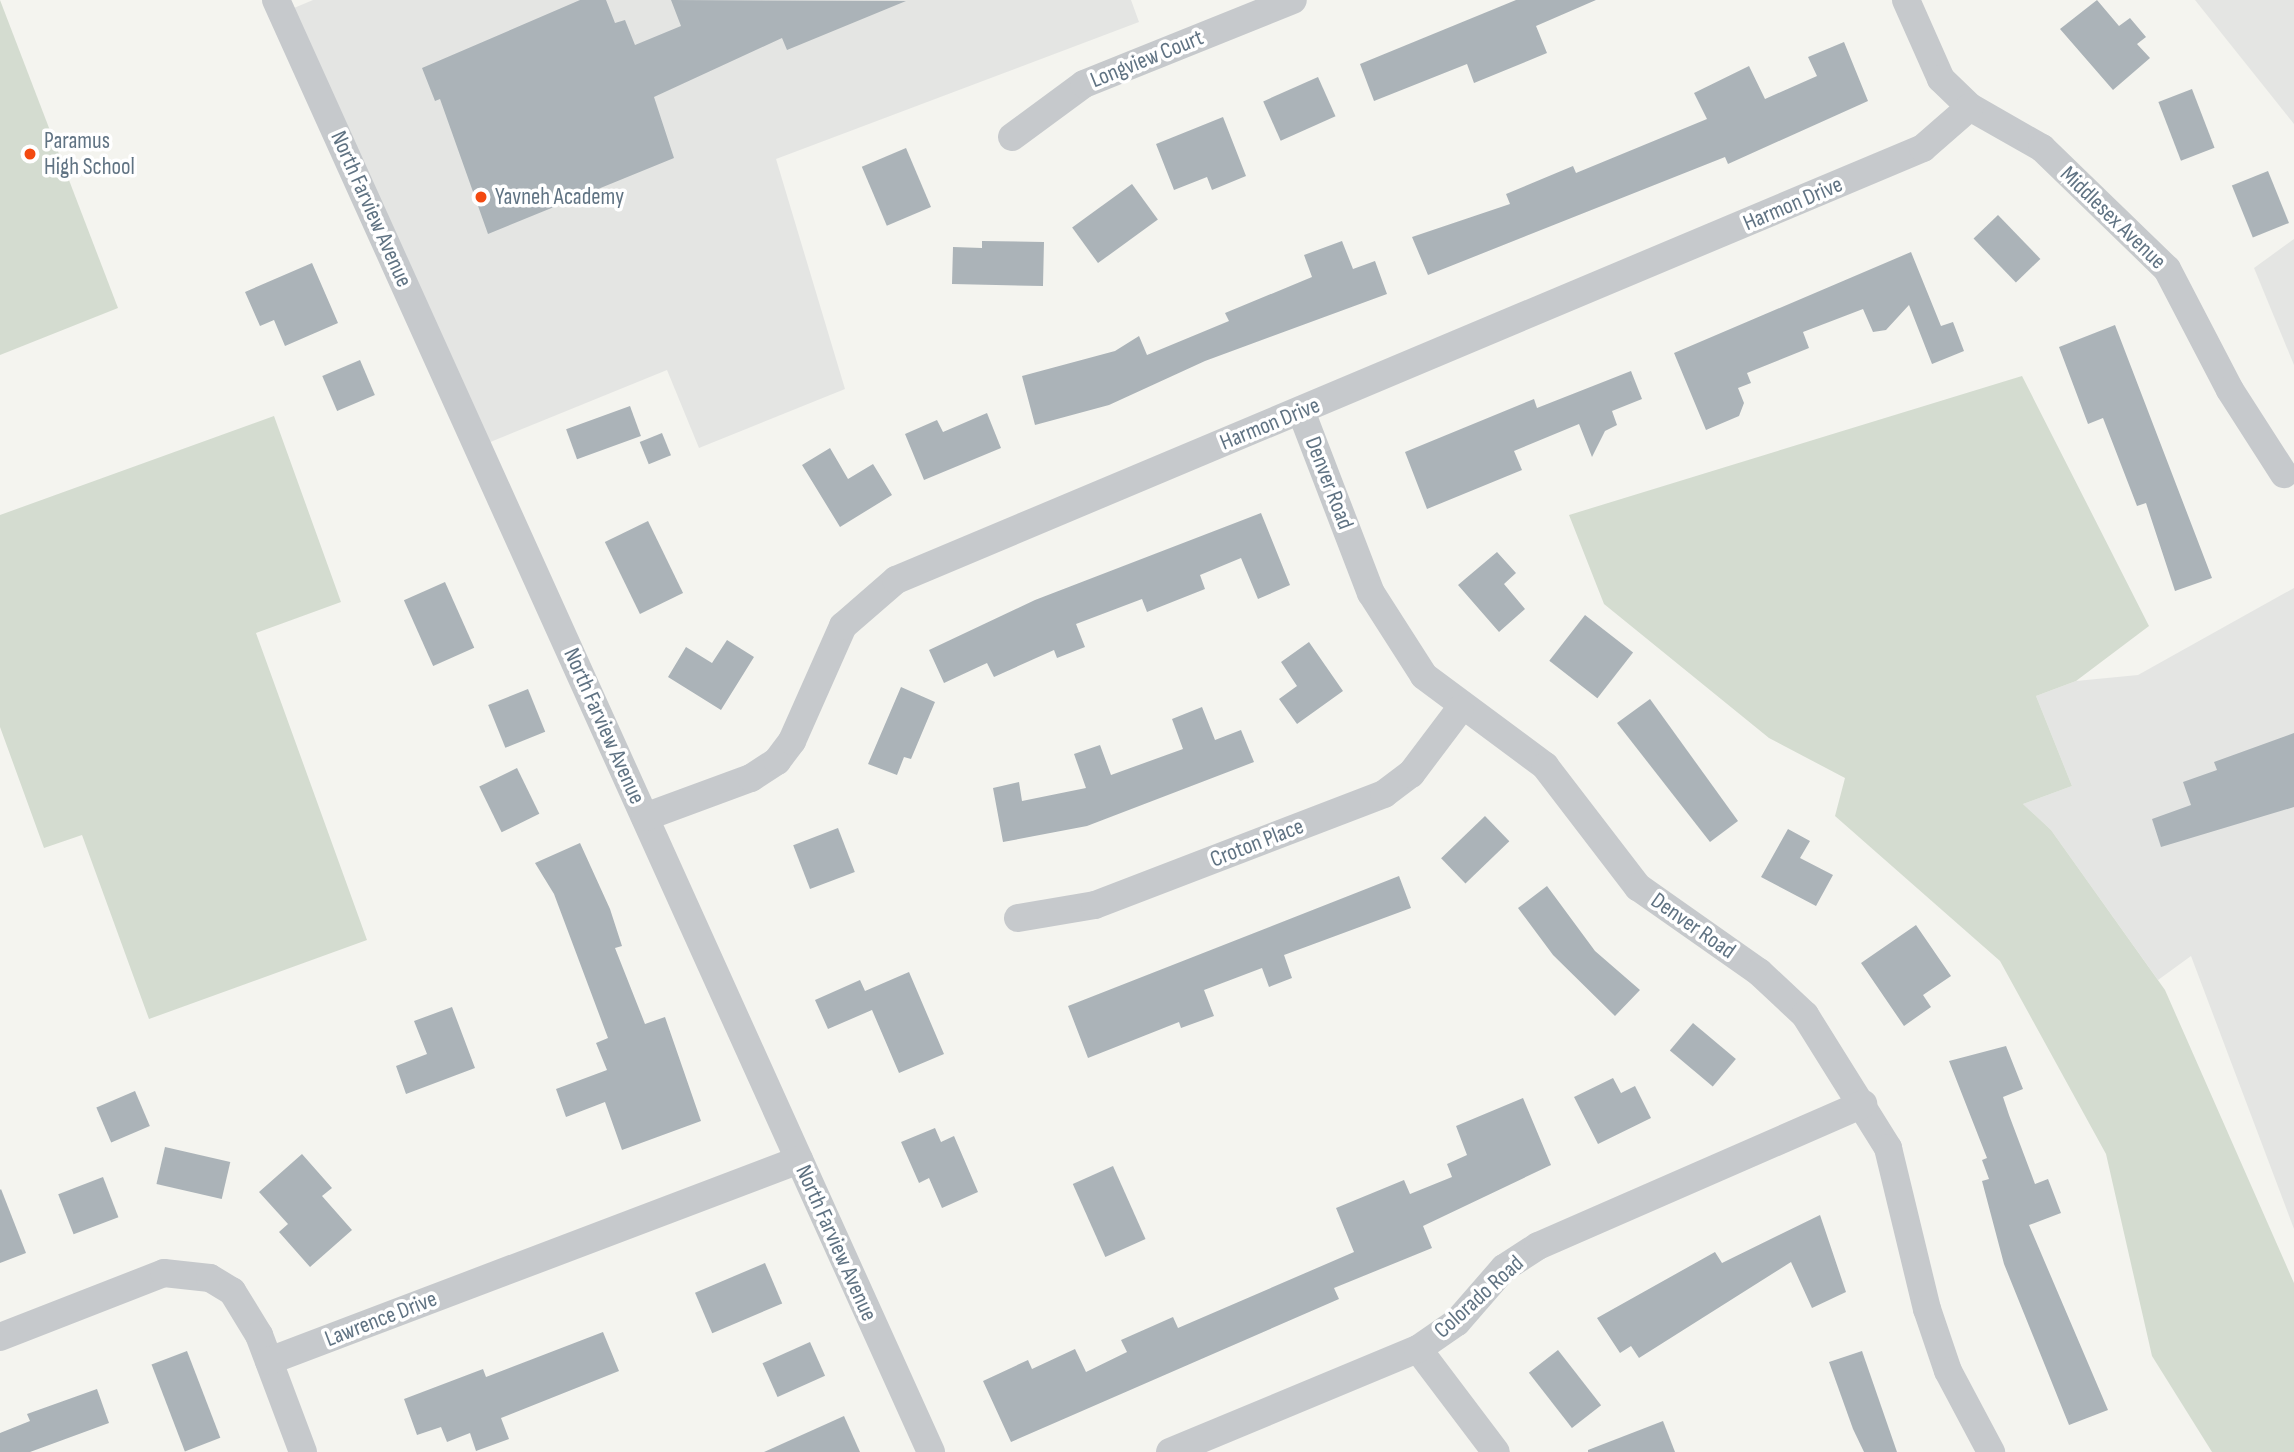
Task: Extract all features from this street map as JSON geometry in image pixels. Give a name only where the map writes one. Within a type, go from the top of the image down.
[{"type":"street","name":"North Farview Avenue","points":[[276,0],[930,1452]]},
{"type":"street","name":"Longview Court","points":[[1012,137],[1084,84],[1293,0]]},
{"type":"street","name":"Middlesex Avenue","points":[[1906,0],[1941,79],[1969,107],[2042,148],[2167,269],[2230,390],[2284,474]]},
{"type":"street","name":"Harmon Drive","points":[[645,817],[751,778],[777,761],[792,741],[842,626],[896,580],[1923,149],[1969,107]]},
{"type":"street","name":"Denver Road","points":[[1301,411],[1377,604],[1424,676],[1460,709],[1519,741],[1545,766],[1638,887],[1779,988],[1863,1104],[1888,1149],[1905,1199],[1927,1309],[1948,1371],[1991,1452]]},
{"type":"street","name":"Croton Place","points":[[1018,918],[1095,905],[1384,794],[1411,774],[1460,709]]},
{"type":"street","name":"Colorado Road","points":[[1170,1452],[1418,1349],[1457,1321],[1504,1268],[1538,1246],[1863,1104]]},
{"type":"street","name":"Lawrence Drive","points":[[269,1361],[799,1160]]},
{"type":"street","points":[[0,1337],[164,1273],[188,1273],[232,1292],[269,1361],[303,1452]]},
{"type":"street","points":[[1418,1349],[1496,1452]]},
{"type":"shaded area","name":"Paramus High School","points":[[0,0],[118,308],[0,355]]},
{"type":"shaded area","points":[[313,0],[1131,0],[1139,22],[776,159],[845,389],[699,448],[667,370],[478,447],[282,13]]},
{"type":"shaded area","points":[[2195,0],[2294,0],[2294,124]]},
{"type":"shaded area","points":[[2294,239],[2294,365],[2254,268]]},
{"type":"shaded area","points":[[2022,376],[2149,626],[2076,681],[2036,696],[2072,786],[2023,804],[2051,830],[2165,990],[2294,1283],[2294,1452],[2212,1452],[2152,1356],[2106,1154],[2000,961],[1835,816],[1845,778],[1769,738],[1604,604],[1569,515]]},
{"type":"shaded area","points":[[274,416],[341,602],[256,633],[367,940],[149,1019],[82,835],[44,848],[0,727],[0,515]]},
{"type":"shaded area","points":[[2294,588],[2294,1229],[2191,956],[2158,980],[2051,830],[2023,804],[2072,786],[2036,696],[2076,681],[2138,675]]},
{"type":"building","points":[[580,0],[606,0],[615,23],[625,20],[635,45],[681,26],[671,0],[906,1],[787,50],[782,38],[654,97],[674,158],[488,234],[440,99],[435,101],[422,68]]},
{"type":"building","points":[[1516,0],[1596,0],[1536,26],[1547,53],[1474,83],[1467,64],[1374,101],[1360,64]]},
{"type":"building","points":[[2097,0],[2119,26],[2130,18],[2146,37],[2137,44],[2150,58],[2113,90],[2060,29]]},
{"type":"building","points":[[1844,42],[1868,101],[1728,164],[1725,157],[1428,275],[1412,237],[1510,204],[1506,194],[1573,166],[1576,173],[1707,119],[1694,93],[1749,66],[1765,99],[1817,76],[1808,57]]},
{"type":"building","points":[[1318,77],[1335,116],[1281,141],[1263,101]]},
{"type":"building","points":[[2192,89],[2215,148],[2181,161],[2158,102]]},
{"type":"building","points":[[1223,117],[1246,176],[1212,190],[1207,177],[1174,190],[1156,144]]},
{"type":"building","points":[[906,148],[931,207],[887,226],[862,167]]},
{"type":"building","points":[[2268,171],[2289,223],[2253,238],[2232,186]]},
{"type":"building","points":[[1132,184],[1158,220],[1098,263],[1072,227]]},
{"type":"building","points":[[1998,215],[2040,259],[2016,282],[1974,239]]},
{"type":"building","points":[[982,241],[1044,242],[1043,286],[952,284],[953,247],[982,248]]},
{"type":"building","points":[[1342,241],[1353,269],[1375,261],[1387,294],[1205,361],[1109,405],[1035,425],[1022,376],[1115,351],[1139,336],[1147,355],[1229,321],[1225,313],[1312,277],[1304,255]]},
{"type":"building","points":[[1911,252],[1941,326],[1953,322],[1964,351],[1932,364],[1909,305],[1886,330],[1873,332],[1863,309],[1803,332],[1809,348],[1747,373],[1751,383],[1738,388],[1744,403],[1739,416],[1706,430],[1674,353]]},
{"type":"building","points":[[312,263],[338,323],[285,346],[274,320],[260,326],[245,292]]},
{"type":"building","points":[[2115,325],[2212,578],[2175,591],[2146,503],[2137,506],[2103,418],[2088,424],[2059,347]]},
{"type":"building","points":[[360,360],[375,395],[337,411],[322,376]]},
{"type":"building","points":[[1631,371],[1642,399],[1612,411],[1617,425],[1605,431],[1592,457],[1579,424],[1514,451],[1522,470],[1427,509],[1405,452],[1534,399],[1537,408]]},
{"type":"building","points":[[630,406],[641,436],[577,459],[566,429]]},
{"type":"building","points":[[987,413],[1001,448],[924,480],[905,434],[937,420],[943,432]]},
{"type":"building","points":[[662,433],[671,455],[649,464],[640,442]]},
{"type":"building","points":[[830,448],[848,479],[873,464],[892,495],[840,527],[802,465]]},
{"type":"building","points":[[1261,513],[1290,585],[1258,599],[1241,558],[1200,575],[1205,589],[1147,612],[1142,599],[1076,624],[1085,647],[1057,658],[1054,650],[994,677],[987,663],[944,683],[929,650],[1035,600]]},
{"type":"building","points":[[648,521],[683,593],[640,614],[605,542]]},
{"type":"building","points":[[1497,552],[1516,573],[1504,584],[1525,609],[1499,632],[1458,585]]},
{"type":"building","points":[[445,582],[474,648],[433,666],[404,600]]},
{"type":"building","points":[[1585,615],[1633,653],[1597,698],[1549,661]]},
{"type":"building","points":[[727,640],[754,657],[721,710],[668,677],[686,647],[712,663]]},
{"type":"building","points":[[1309,642],[1343,691],[1297,724],[1279,699],[1297,686],[1281,662]]},
{"type":"building","points":[[901,687],[935,702],[911,759],[904,757],[897,775],[868,764]]},
{"type":"building","points":[[528,689],[545,732],[505,748],[488,705]]},
{"type":"building","points":[[1650,699],[1738,821],[1710,842],[1617,723]]},
{"type":"building","points":[[1202,707],[1215,740],[1241,730],[1254,762],[1087,826],[1003,842],[993,788],[1019,782],[1022,801],[1086,788],[1074,754],[1100,745],[1111,775],[1183,749],[1172,719]]},
{"type":"building","points":[[2294,733],[2294,807],[2161,847],[2152,819],[2191,805],[2183,782],[2217,770],[2214,762]]},
{"type":"building","points":[[517,768],[539,814],[502,832],[479,786]]},
{"type":"building","points":[[1485,816],[1509,841],[1465,884],[1441,858]]},
{"type":"building","points":[[838,828],[855,872],[810,889],[793,845]]},
{"type":"building","points":[[1788,829],[1810,841],[1800,858],[1833,875],[1816,906],[1761,877]]},
{"type":"building","points":[[580,843],[610,909],[622,946],[615,948],[645,1024],[665,1017],[701,1121],[622,1150],[605,1102],[566,1117],[556,1089],[607,1070],[596,1043],[608,1038],[554,894],[535,863]]},
{"type":"building","points":[[1399,876],[1411,908],[1284,955],[1292,978],[1269,987],[1262,968],[1204,990],[1214,1016],[1181,1028],[1179,1022],[1088,1058],[1068,1006]]},
{"type":"building","points":[[1547,886],[1595,951],[1640,990],[1615,1016],[1553,955],[1518,908]]},
{"type":"building","points":[[1916,925],[1951,976],[1923,995],[1931,1007],[1904,1026],[1861,963]]},
{"type":"building","points":[[909,972],[944,1054],[899,1073],[872,1010],[828,1029],[815,1000],[860,980],[865,991]]},
{"type":"building","points":[[452,1007],[475,1068],[406,1094],[396,1066],[427,1054],[414,1021]]},
{"type":"building","points":[[1693,1023],[1736,1059],[1713,1087],[1670,1051]]},
{"type":"building","points":[[2006,1046],[2023,1089],[2003,1097],[2035,1184],[2048,1179],[2061,1213],[2029,1225],[2108,1410],[2069,1425],[2004,1264],[1982,1181],[1989,1179],[1982,1160],[1987,1158],[1949,1061]]},
{"type":"building","points":[[1613,1078],[1621,1093],[1635,1086],[1651,1118],[1598,1144],[1574,1097]]},
{"type":"building","points":[[135,1091],[150,1126],[111,1142],[96,1107]]},
{"type":"building","points":[[1523,1098],[1551,1165],[1423,1226],[1432,1248],[1334,1288],[1339,1299],[1011,1442],[983,1381],[1028,1360],[1032,1369],[1075,1349],[1086,1372],[1127,1352],[1121,1340],[1173,1317],[1178,1328],[1354,1252],[1336,1208],[1404,1180],[1410,1194],[1452,1177],[1447,1164],[1467,1155],[1456,1126]]},
{"type":"building","points":[[935,1128],[941,1142],[954,1136],[978,1192],[942,1208],[929,1178],[919,1183],[901,1142]]},
{"type":"building","points":[[165,1147],[230,1162],[222,1199],[156,1184]]},
{"type":"building","points":[[302,1154],[332,1188],[322,1196],[352,1230],[310,1267],[279,1232],[288,1224],[259,1192]]},
{"type":"building","points":[[1113,1166],[1146,1239],[1105,1257],[1073,1184]]},
{"type":"building","points":[[103,1177],[118,1217],[74,1234],[58,1194]]},
{"type":"building","points":[[0,1190],[26,1253],[0,1263]]},
{"type":"building","points":[[1820,1215],[1846,1292],[1812,1308],[1791,1262],[1639,1358],[1631,1346],[1620,1353],[1597,1318],[1715,1252],[1722,1263]]},
{"type":"building","points":[[765,1263],[782,1304],[712,1333],[695,1293]]},
{"type":"building","points":[[603,1332],[619,1371],[501,1418],[509,1439],[476,1451],[470,1433],[447,1442],[441,1427],[417,1435],[404,1399],[483,1369],[486,1377]]},
{"type":"building","points":[[810,1342],[825,1376],[778,1397],[762,1363]]},
{"type":"building","points":[[1558,1350],[1601,1405],[1572,1428],[1529,1373]]},
{"type":"building","points":[[187,1351],[220,1438],[185,1451],[152,1365]]},
{"type":"building","points":[[1862,1351],[1897,1452],[1864,1452],[1829,1362]]},
{"type":"building","points":[[97,1389],[109,1423],[30,1452],[0,1452],[0,1433],[30,1421],[27,1414]]},
{"type":"building","points":[[844,1416],[860,1452],[764,1452]]},
{"type":"building","points":[[1663,1421],[1675,1452],[1588,1452],[1588,1450]]},
{"type":"place","name":"Paramus High School","points":[[30,154]]},
{"type":"place","name":"Yavneh Academy","points":[[481,197]]}]
